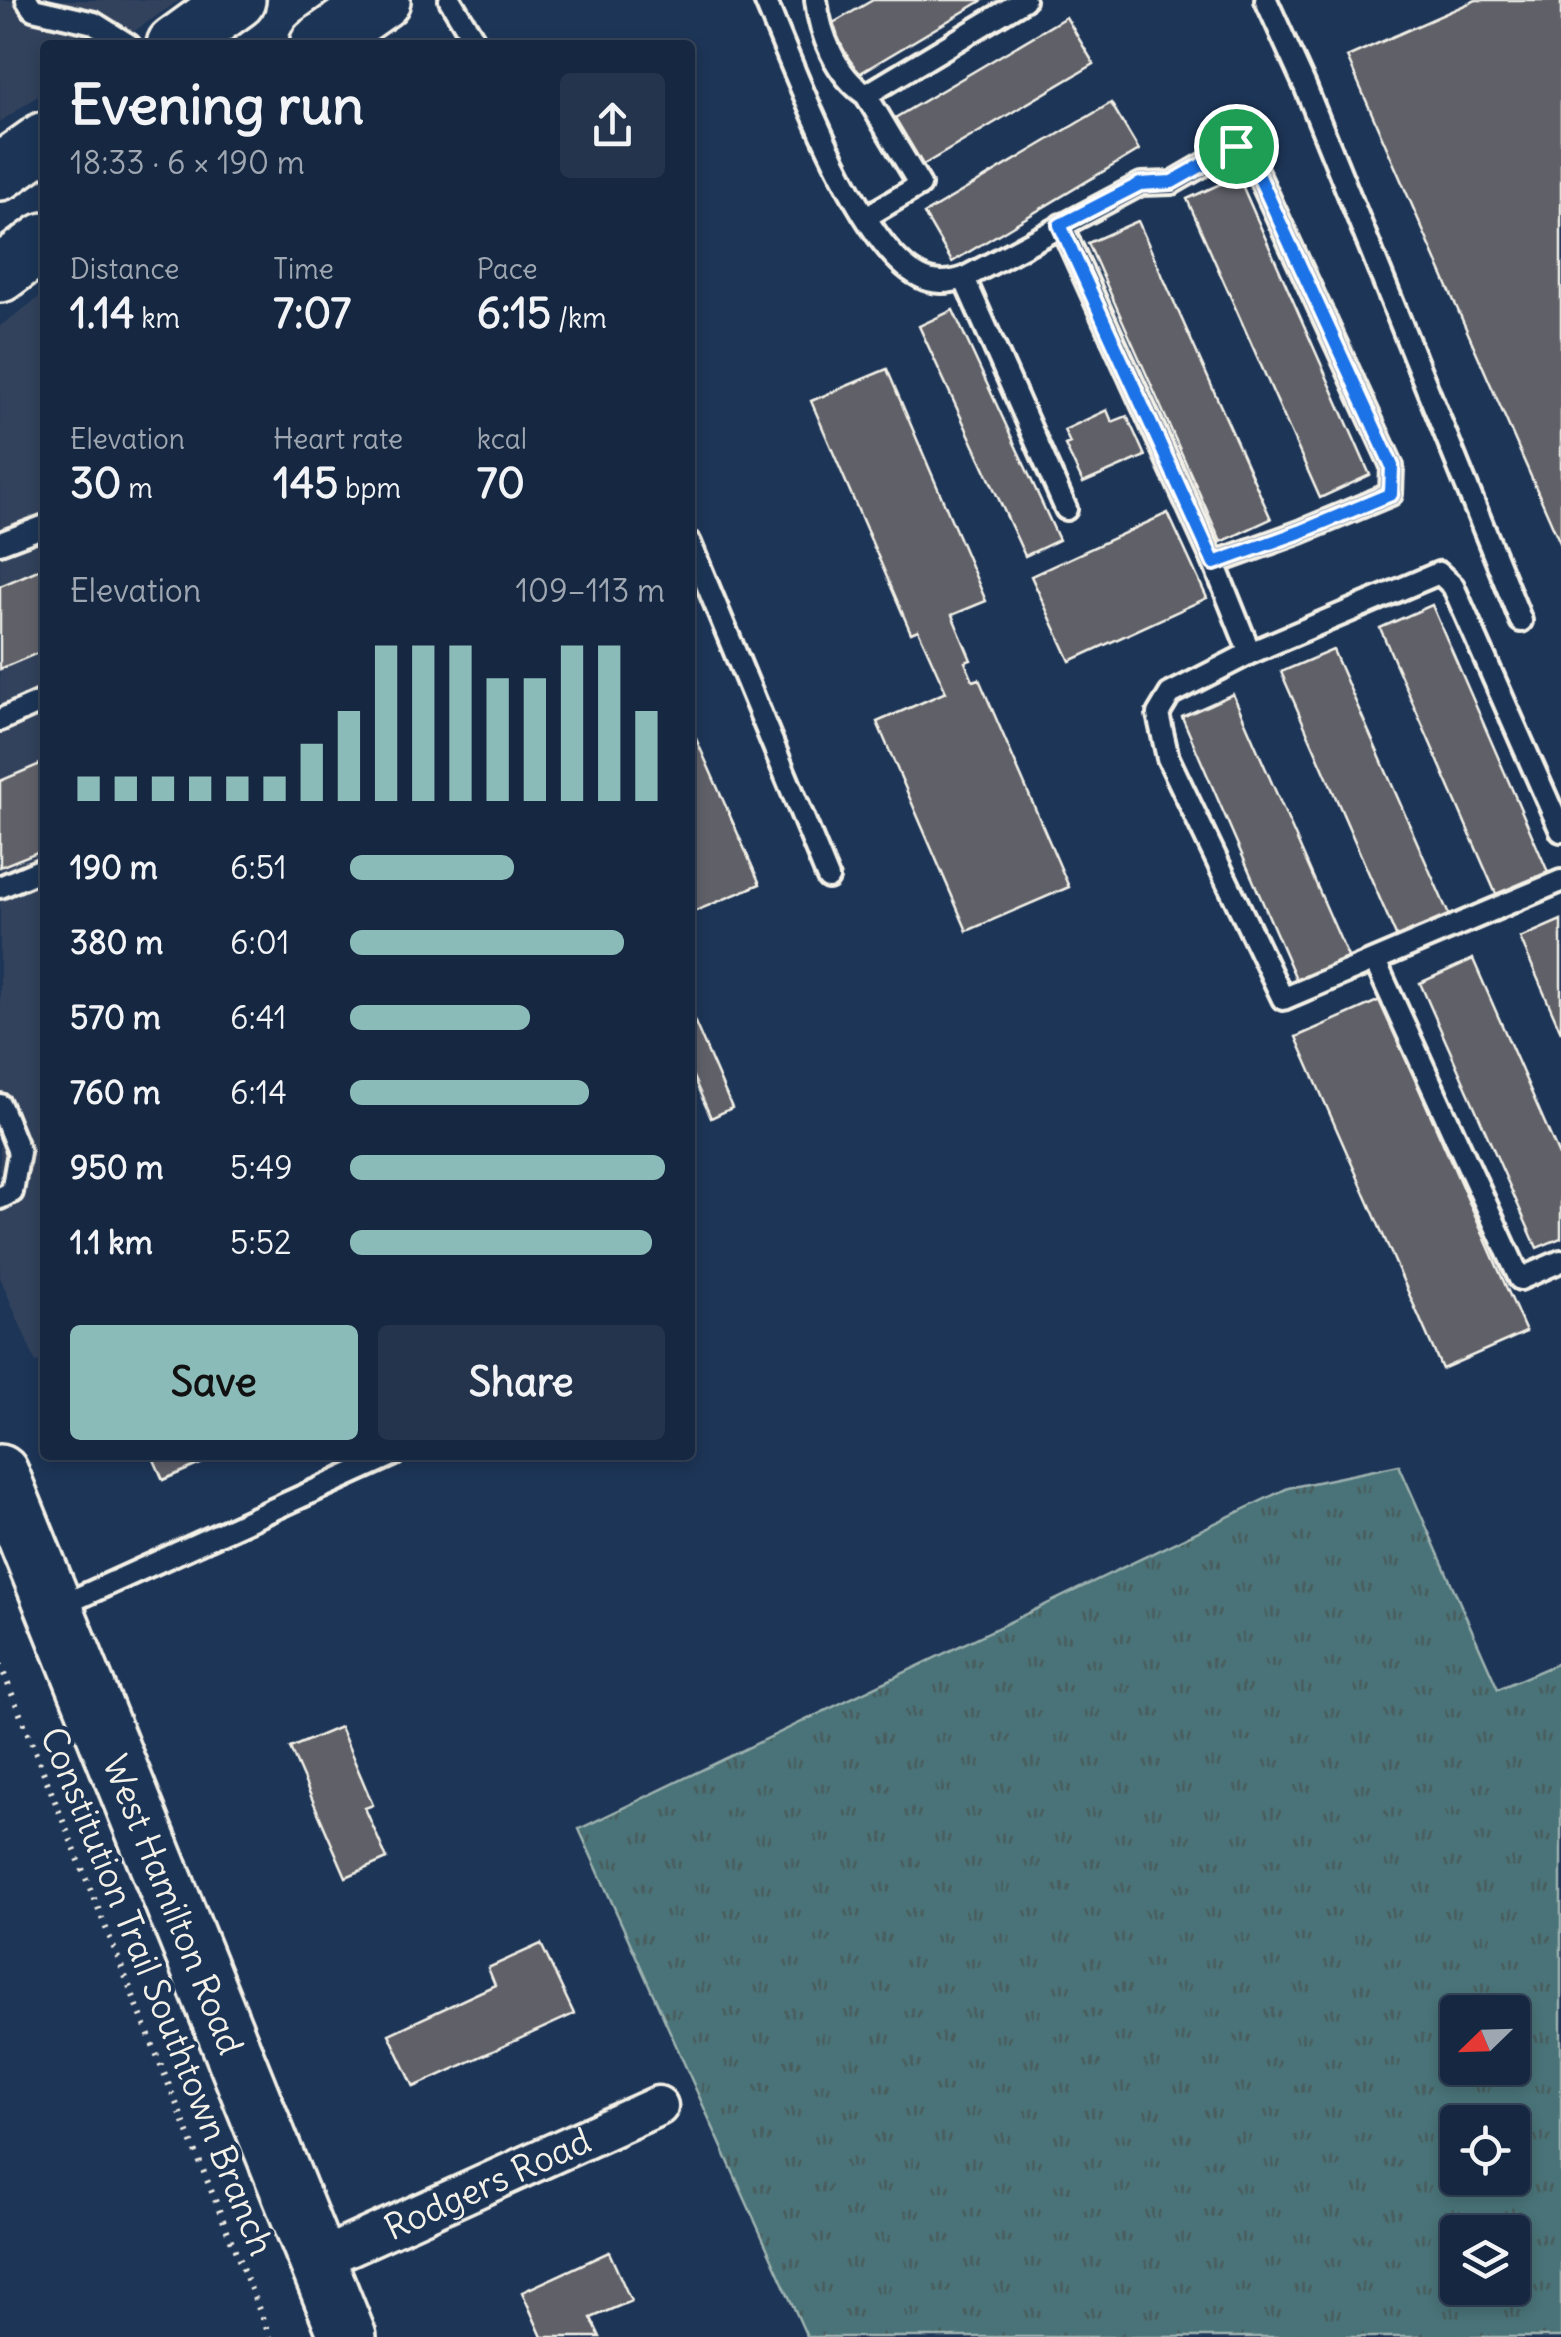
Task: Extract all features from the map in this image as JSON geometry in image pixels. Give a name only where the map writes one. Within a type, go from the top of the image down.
[{"type":"main road","points":[[182,40],[236,0]]},
{"type":"main road","points":[[325,40],[382,0]]},
{"type":"main road","points":[[0,172],[40,144]]},
{"type":"main road","points":[[0,274],[40,245]]},
{"type":"main road","name":"West Hamilton Road","points":[[0,1473],[348,2337]]},
{"type":"street","name":"Rodgers Road","points":[[316,2261],[658,2106]]},
{"type":"lane","points":[[450,0],[474,40]]},
{"type":"lane","points":[[765,0],[844,182],[892,256],[920,277],[948,283],[964,278],[1140,184],[1172,182],[1236,146],[1251,159],[1392,466],[1391,494],[1214,563]]},
{"type":"lane","points":[[816,0],[819,27],[849,84],[866,95],[920,186],[866,217]]},
{"type":"lane","points":[[866,95],[1024,0]]},
{"type":"lane","points":[[1266,0],[1306,86],[1521,621]]},
{"type":"lane","points":[[35,3],[94,23],[121,40]]},
{"type":"lane","points":[[1060,225],[1214,563],[1250,652]]},
{"type":"lane","points":[[964,278],[1066,509]]},
{"type":"lane","points":[[0,543],[40,528]]},
{"type":"lane","points":[[695,555],[828,878]]},
{"type":"lane","points":[[1561,831],[1453,586],[1439,573],[1250,652],[1170,694],[1158,714],[1168,758],[1283,999],[1561,881]]},
{"type":"lane","points":[[0,720],[40,702]]},
{"type":"lane","points":[[0,888],[40,870]]},
{"type":"lane","points":[[1375,961],[1520,1280],[1561,1261]]},
{"type":"lane","points":[[0,1105],[19,1152],[12,1192],[0,1198]]},
{"type":"lane","points":[[54,1609],[382,1460]]},
{"type":"path","name":"Constitution Trail Southtown Branch","points":[[0,1664],[270,2337]]},
{"type":"shaded area","points":[[0,0],[180,0],[121,40],[40,40],[40,94],[0,122]]},
{"type":"shaded area","points":[[40,297],[40,1361],[36,1363],[0,1277],[0,326]]},
{"type":"green space","points":[[1399,1465],[1498,1689],[1561,1662],[1561,2337],[807,2337],[579,1829],[1288,1488]]},
{"type":"building","points":[[873,0],[983,0],[857,75],[828,26]]},
{"type":"building","points":[[1476,0],[1561,0],[1561,545],[1347,57]]},
{"type":"building","points":[[1066,17],[1094,64],[923,165],[895,118]]},
{"type":"building","points":[[1111,103],[1139,150],[952,262],[924,214]]},
{"type":"building","points":[[1238,176],[1370,475],[1320,498],[1187,199]]},
{"type":"building","points":[[1138,221],[1271,519],[1221,542],[1088,243]]},
{"type":"building","points":[[953,310],[1059,540],[1025,556],[919,326]]},
{"type":"building","points":[[887,369],[986,601],[952,615],[971,660],[965,662],[973,681],[979,679],[1069,887],[967,931],[877,722],[946,692],[918,630],[911,633],[811,401]]},
{"type":"building","points":[[1107,410],[1112,422],[1127,416],[1145,456],[1083,483],[1065,445],[1070,443],[1064,430]]},
{"type":"building","points":[[1168,513],[1207,598],[1070,661],[1031,576]]},
{"type":"building","points":[[40,569],[40,652],[0,669],[0,586]]},
{"type":"building","points":[[1432,605],[1548,872],[1496,894],[1380,628]]},
{"type":"building","points":[[1333,650],[1449,915],[1397,938],[1281,672]]},
{"type":"building","points":[[1233,694],[1349,959],[1297,981],[1182,717]]},
{"type":"building","points":[[695,736],[760,884],[695,911]]},
{"type":"building","points":[[40,764],[40,851],[0,867],[0,781]]},
{"type":"building","points":[[1561,920],[1561,1032],[1520,938]]},
{"type":"building","points":[[1473,959],[1561,1160],[1561,1238],[1537,1248],[1420,983]]},
{"type":"building","points":[[1380,1000],[1526,1332],[1442,1369],[1296,1037]]},
{"type":"building","points":[[695,1023],[732,1108],[711,1118],[695,1081]]},
{"type":"building","points":[[154,1460],[209,1460],[163,1480]]},
{"type":"building","points":[[340,1727],[373,1805],[365,1808],[387,1859],[346,1877],[290,1748]]},
{"type":"building","points":[[541,1944],[574,2014],[414,2087],[389,2034],[495,1985],[488,1968]]},
{"type":"building","points":[[609,2252],[631,2301],[591,2318],[600,2337],[542,2337],[522,2292]]},
{"type":"route","points":[[1236,146],[1251,159],[1392,466],[1391,494],[1214,563],[1060,225],[1140,184],[1172,182],[1236,146]]}]
